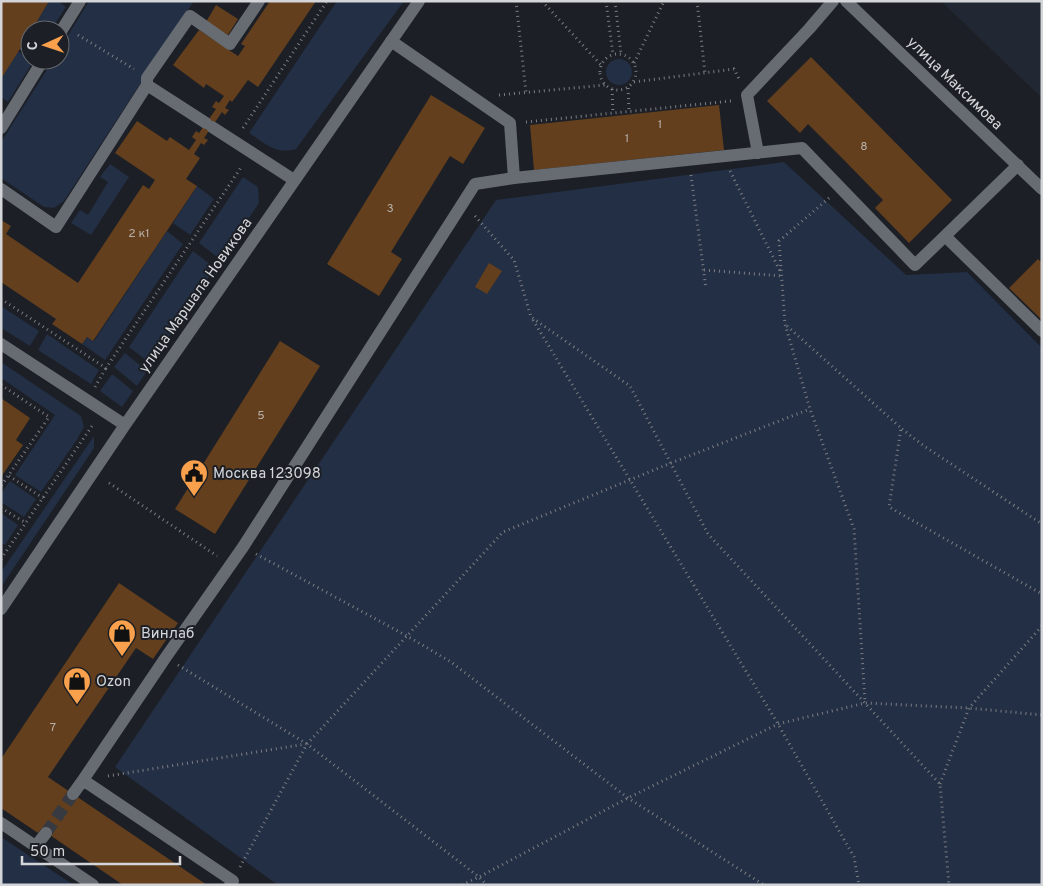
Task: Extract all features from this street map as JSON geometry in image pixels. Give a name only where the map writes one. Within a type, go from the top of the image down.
[{"type":"street","points":[[68,20],[80,1]]},
{"type":"street","points":[[1,189],[56,227],[190,16],[230,44],[259,1]]},
{"type":"street","name":"улица Маршала Новикова","points":[[1,609],[125,424],[418,1]]},
{"type":"street","points":[[758,152],[748,97],[833,1]]},
{"type":"street","name":"улица Максимова","points":[[846,1],[1042,189]]},
{"type":"street","points":[[391,41],[510,123],[514,178]]},
{"type":"street","points":[[1,128],[37,70]]},
{"type":"street","points":[[147,81],[209,125],[294,180]]},
{"type":"street","points":[[73,794],[243,547],[475,184],[514,178],[802,148],[915,265],[1018,165]]},
{"type":"street","points":[[944,236],[1042,331]]},
{"type":"street","points":[[1,344],[125,424]]},
{"type":"street","points":[[83,780],[231,883]]},
{"type":"street","points":[[1,823],[93,885]]},
{"type":"street","points":[[36,846],[46,833]]},
{"type":"path","points":[[234,141],[327,1]]},
{"type":"path","points":[[516,1],[526,92]]},
{"type":"path","points":[[542,1],[602,66]]},
{"type":"path","points":[[606,1],[613,55]]},
{"type":"path","points":[[615,1],[621,54]]},
{"type":"path","points":[[634,63],[664,1]]},
{"type":"path","points":[[697,1],[705,72]]},
{"type":"path","points":[[70,35],[147,81]]},
{"type":"path","points":[[621,54],[629,57],[634,63],[636,73],[634,82],[628,88],[620,91],[605,85],[600,76],[606,59],[613,55],[621,54]]},
{"type":"path","points":[[510,123],[748,97],[734,70],[634,82]]},
{"type":"path","points":[[473,98],[605,85]]},
{"type":"path","points":[[628,88],[630,111]]},
{"type":"path","points":[[612,89],[614,113]]},
{"type":"path","points":[[87,400],[106,368],[251,152]]},
{"type":"path","points":[[723,156],[782,276]]},
{"type":"path","points":[[689,160],[706,289]]},
{"type":"path","points":[[840,187],[779,241],[786,324],[810,409],[854,529],[866,703]]},
{"type":"path","points":[[462,202],[514,260],[532,318],[778,724],[854,857],[859,885]]},
{"type":"path","points":[[704,270],[782,276]]},
{"type":"path","points":[[1,299],[106,368]]},
{"type":"path","points":[[532,318],[630,386],[708,534],[940,784]]},
{"type":"path","points":[[786,324],[924,446],[1042,524]]},
{"type":"path","points":[[1,385],[49,417],[1,486]]},
{"type":"path","points":[[231,883],[307,744],[503,532],[671,463],[810,409]]},
{"type":"path","points":[[1,559],[103,410]]},
{"type":"path","points":[[902,428],[889,507],[1042,594]]},
{"type":"path","points":[[9,476],[43,498]]},
{"type":"path","points":[[109,483],[230,565]]},
{"type":"path","points":[[1,508],[26,524]]},
{"type":"path","points":[[243,547],[451,662],[628,798],[764,885]]},
{"type":"path","points":[[1,550],[6,553]]},
{"type":"path","points":[[948,885],[940,784],[969,708],[1042,626]]},
{"type":"path","points":[[166,657],[307,744],[487,885]]},
{"type":"path","points":[[462,885],[628,798],[778,724],[866,703],[969,708],[1042,715]]},
{"type":"path","points":[[83,780],[307,744]]},
{"type":"shaded area","points":[[49,1],[58,1],[66,7],[58,20],[38,20]]},
{"type":"shaded area","points":[[89,1],[194,1],[64,201],[54,208],[44,207],[1,178],[1,142],[47,70],[70,70],[70,32]]},
{"type":"shaded area","points":[[337,1],[404,1],[296,149],[282,151],[271,147],[249,133]]},
{"type":"shaded area","points":[[941,1],[1042,1],[1042,98]]},
{"type":"shaded area","points":[[18,51],[20,52],[20,70],[28,70],[8,102],[1,97],[1,79]]},
{"type":"shaded area","points":[[619,59],[628,63],[632,72],[628,81],[619,85],[610,81],[606,72],[610,63]]},
{"type":"shaded area","points":[[784,162],[906,275],[967,272],[1042,348],[1042,885],[278,885],[115,767],[496,200]]},
{"type":"shaded area","points":[[110,164],[129,177],[91,235],[71,223],[80,210],[88,215],[108,182],[100,177]]},
{"type":"shaded area","points":[[243,177],[258,187],[259,203],[221,260],[199,243]]},
{"type":"shaded area","points":[[197,186],[214,199],[190,235],[173,223]]},
{"type":"shaded area","points":[[167,231],[183,244],[105,360],[82,344],[87,337],[94,341]]},
{"type":"shaded area","points":[[193,251],[215,268],[151,364],[129,347]]},
{"type":"shaded area","points":[[1,306],[39,331],[30,346],[1,328]]},
{"type":"shaded area","points":[[47,334],[99,370],[91,384],[38,350]]},
{"type":"shaded area","points":[[125,353],[147,371],[137,386],[114,367]]},
{"type":"shaded area","points":[[1,362],[81,416],[84,427],[41,492],[15,475],[55,415],[1,378]]},
{"type":"shaded area","points":[[112,374],[133,391],[122,407],[100,391]]},
{"type":"shaded area","points":[[94,436],[94,448],[1,587],[1,572]]},
{"type":"shaded area","points":[[10,481],[36,499],[24,517],[1,502],[1,493]]},
{"type":"shaded area","points":[[1,513],[18,525],[5,545],[1,543]]},
{"type":"shaded area","points":[[1,837],[74,885],[1,885]]},
{"type":"building","points":[[1,1],[49,1],[38,20],[20,20],[20,49],[1,79]]},
{"type":"building","points":[[270,1],[316,1],[258,87],[248,80],[232,102],[230,100],[225,108],[229,110],[225,115],[222,112],[204,138],[208,140],[204,145],[201,143],[194,154],[200,158],[186,179],[197,186],[93,341],[87,337],[82,344],[52,324],[56,319],[1,282],[1,220],[11,226],[6,234],[78,283],[143,185],[149,189],[155,180],[115,153],[137,121],[167,141],[170,137],[189,150],[196,140],[192,137],[196,131],[199,133],[216,109],[212,107],[216,101],[219,103],[224,96],[206,84],[204,88],[173,65],[199,30],[238,56],[245,46],[241,44]]},
{"type":"building","points":[[216,5],[238,19],[228,35],[206,22]]},
{"type":"building","points":[[811,57],[952,200],[909,243],[875,208],[883,200],[808,124],[800,133],[767,101]]},
{"type":"building","points":[[431,95],[485,128],[463,164],[450,156],[391,252],[402,259],[379,296],[327,264]]},
{"type":"building","points":[[719,105],[724,150],[534,170],[530,125]]},
{"type":"building","points":[[1038,259],[1042,263],[1042,320],[1009,288]]},
{"type":"building","points":[[489,263],[502,271],[487,294],[475,287]]},
{"type":"building","points":[[280,341],[320,366],[215,534],[175,509]]},
{"type":"building","points":[[1,398],[30,418],[16,440],[23,445],[1,477]]},
{"type":"building","points":[[119,583],[178,623],[153,659],[136,648],[48,777],[207,885],[123,885],[41,829],[38,833],[1,808],[1,759]]},
{"type":"tunnel","points":[[46,833],[73,794]]},
{"type":"place","name":"Москва 123098","points":[[194,497]]},
{"type":"place","name":"Винлаб","points":[[122,657]]},
{"type":"place","name":"Ozon","points":[[77,705]]}]
